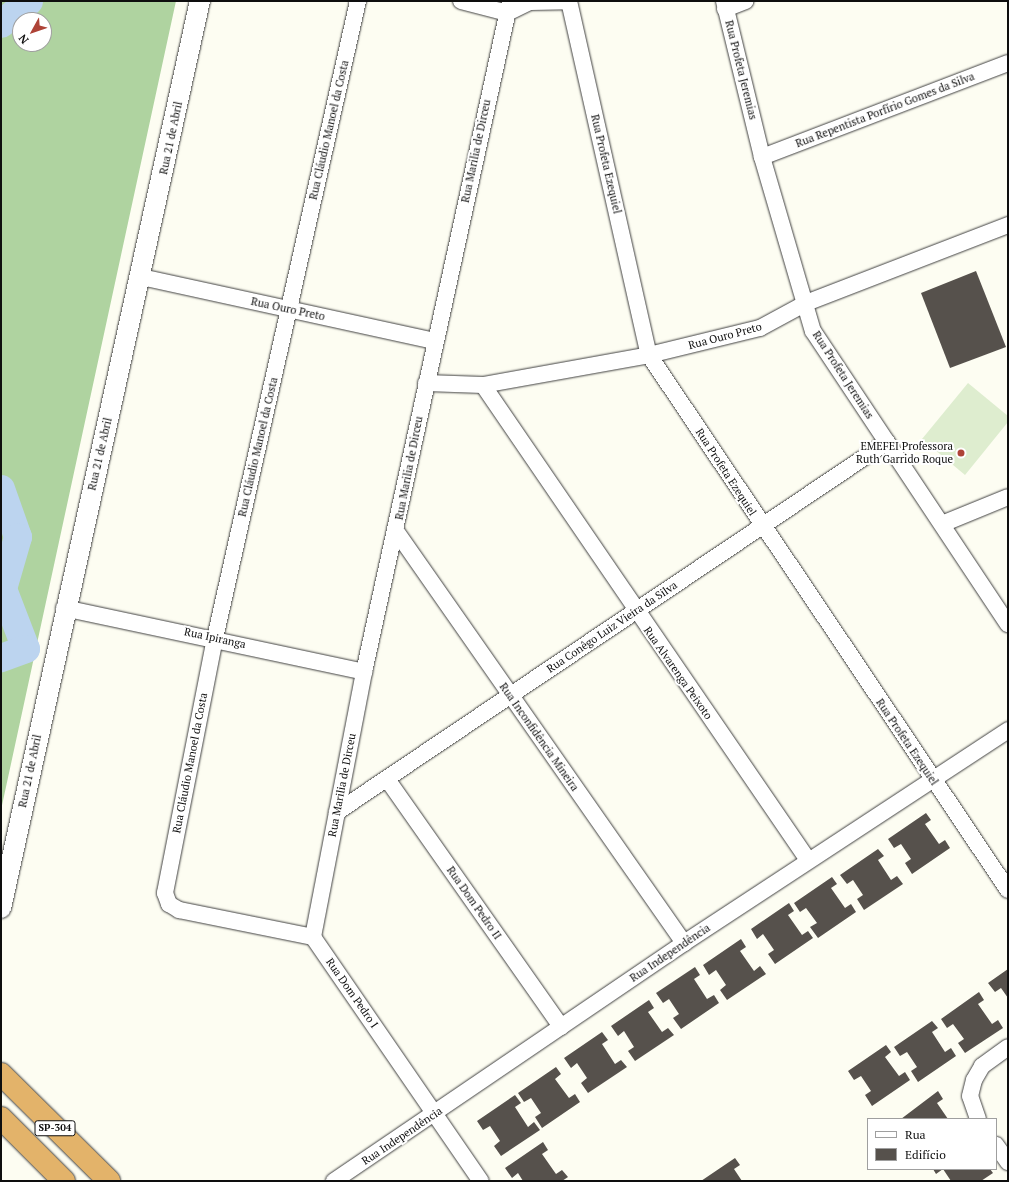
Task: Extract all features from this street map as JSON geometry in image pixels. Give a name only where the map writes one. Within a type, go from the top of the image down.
[{"type":"highway","name":"SP-304","points":[[1,1074],[109,1181]]},
{"type":"highway","name":"SP-304","points":[[1,1118],[64,1181]]},
{"type":"street","name":"Rua 21 de Abril","points":[[1,908],[64,608],[141,277],[200,1]]},
{"type":"street","name":"Rua Cláudio Manoel da Costa","points":[[313,936],[179,910],[169,904],[165,893],[215,638],[358,1]]},
{"type":"street","points":[[461,1],[508,7],[530,2],[569,1]]},
{"type":"street","name":"Rua Profeta Ezequiel","points":[[569,1],[649,355],[931,778],[1008,890]]},
{"type":"street","points":[[724,5],[746,1]]},
{"type":"street","name":"Rua Profeta Jeremias","points":[[724,5],[762,157],[806,303],[820,343],[1008,624]]},
{"type":"street","name":"Rua Marilia de Dirceu","points":[[313,936],[364,672],[396,531],[434,341],[508,7]]},
{"type":"street","name":"Rua Repentista Porfírio Gomes da Silva","points":[[762,157],[1008,63]]},
{"type":"street","name":"Rua Ouro Preto","points":[[426,383],[483,385],[649,355],[760,328],[806,303],[1008,225]]},
{"type":"street","name":"Rua Ouro Preto","points":[[141,277],[434,341]]},
{"type":"street","name":"Rua Alvarenga Peixoto","points":[[483,385],[634,610],[808,860]]},
{"type":"street","name":"Rua Conêgo Luiz Vieira da Silva","points":[[337,812],[511,697],[634,610],[763,527],[887,442]]},
{"type":"street","points":[[942,524],[1008,497]]},
{"type":"street","name":"Rua Inconfidência Mineira","points":[[396,531],[684,943]]},
{"type":"street","name":"Rua Ipiranga","points":[[64,608],[215,638],[364,672]]},
{"type":"street","name":"Rua Independência","points":[[334,1181],[808,860],[931,778],[1008,730]]},
{"type":"street","name":"Rua Dom Pedro II","points":[[387,779],[561,1027]]},
{"type":"street","name":"Rua Dom Pedro I","points":[[313,936],[436,1112],[481,1181]]},
{"type":"street","points":[[978,1118],[970,1096],[982,1066],[1008,1047]]},
{"type":"street","points":[[997,1146],[1008,1162]]},
{"type":"green space","points":[[1,1],[176,1],[1,810]]},
{"type":"green space","points":[[968,383],[1008,416],[1008,422],[965,475],[922,439]]},
{"type":"building","points":[[976,271],[1006,347],[950,368],[921,293]]},
{"type":"building","points":[[926,813],[931,820],[925,824],[939,844],[945,840],[950,848],[912,874],[905,863],[911,859],[901,844],[894,848],[888,839]]},
{"type":"building","points":[[878,849],[884,856],[878,860],[891,880],[897,876],[903,884],[864,910],[857,899],[863,895],[853,880],[847,884],[840,875]]},
{"type":"building","points":[[832,877],[837,884],[831,888],[845,908],[851,904],[856,912],[818,938],[810,927],[817,923],[806,908],[800,912],[794,903]]},
{"type":"building","points":[[789,903],[794,911],[788,915],[802,935],[808,931],[813,938],[775,964],[768,954],[774,950],[763,934],[757,939],[751,929]]},
{"type":"building","points":[[741,939],[746,947],[740,951],[754,971],[760,966],[766,974],[727,1000],[720,990],[726,985],[716,970],[709,975],[703,965]]},
{"type":"building","points":[[695,967],[700,975],[694,979],[707,999],[714,995],[719,1003],[681,1029],[673,1018],[679,1014],[669,999],[663,1003],[656,993]]},
{"type":"building","points":[[1008,969],[1008,998],[1001,988],[995,992],[988,983]]},
{"type":"building","points":[[979,992],[984,1000],[978,1004],[992,1024],[998,1020],[1003,1028],[965,1053],[958,1043],[964,1039],[953,1024],[947,1028],[941,1019]]},
{"type":"building","points":[[649,1000],[654,1008],[648,1012],[662,1032],[668,1028],[674,1035],[635,1061],[628,1051],[634,1047],[624,1031],[618,1036],[611,1026]]},
{"type":"building","points":[[932,1021],[938,1028],[932,1032],[945,1052],[951,1048],[956,1056],[918,1082],[911,1071],[917,1067],[907,1052],[900,1056],[894,1047]]},
{"type":"building","points":[[602,1032],[608,1040],[602,1044],[615,1064],[621,1060],[627,1067],[588,1093],[581,1083],[587,1078],[577,1063],[571,1068],[564,1058]]},
{"type":"building","points":[[886,1045],[891,1052],[885,1057],[899,1076],[905,1072],[910,1080],[872,1106],[865,1095],[871,1091],[861,1076],[854,1080],[848,1071]]},
{"type":"building","points":[[556,1067],[561,1074],[555,1079],[569,1098],[575,1094],[580,1102],[542,1128],[535,1117],[541,1113],[531,1098],[524,1102],[518,1093]]},
{"type":"building","points":[[938,1091],[943,1099],[937,1103],[947,1118],[902,1118]]},
{"type":"building","points":[[515,1095],[521,1103],[515,1107],[528,1127],[534,1122],[540,1130],[501,1156],[494,1146],[500,1141],[490,1126],[483,1130],[477,1121]]},
{"type":"building","points":[[543,1142],[548,1150],[542,1154],[556,1174],[562,1170],[568,1177],[562,1181],[523,1181],[518,1173],[512,1178],[505,1168]]},
{"type":"building","points":[[735,1158],[740,1165],[734,1169],[742,1181],[701,1181]]},
{"type":"building","points":[[934,1170],[942,1170],[936,1174]]},
{"type":"building","points":[[944,1170],[991,1170],[993,1173],[981,1181],[951,1181]]},
{"type":"waterway","points":[[1,24],[29,1]]},
{"type":"waterway","points":[[1,489],[18,537],[3,589],[26,649],[1,658]]},
{"type":"place","name":"EMEFEI Professora Ruth Garrido Roque","points":[[961,453]]}]
